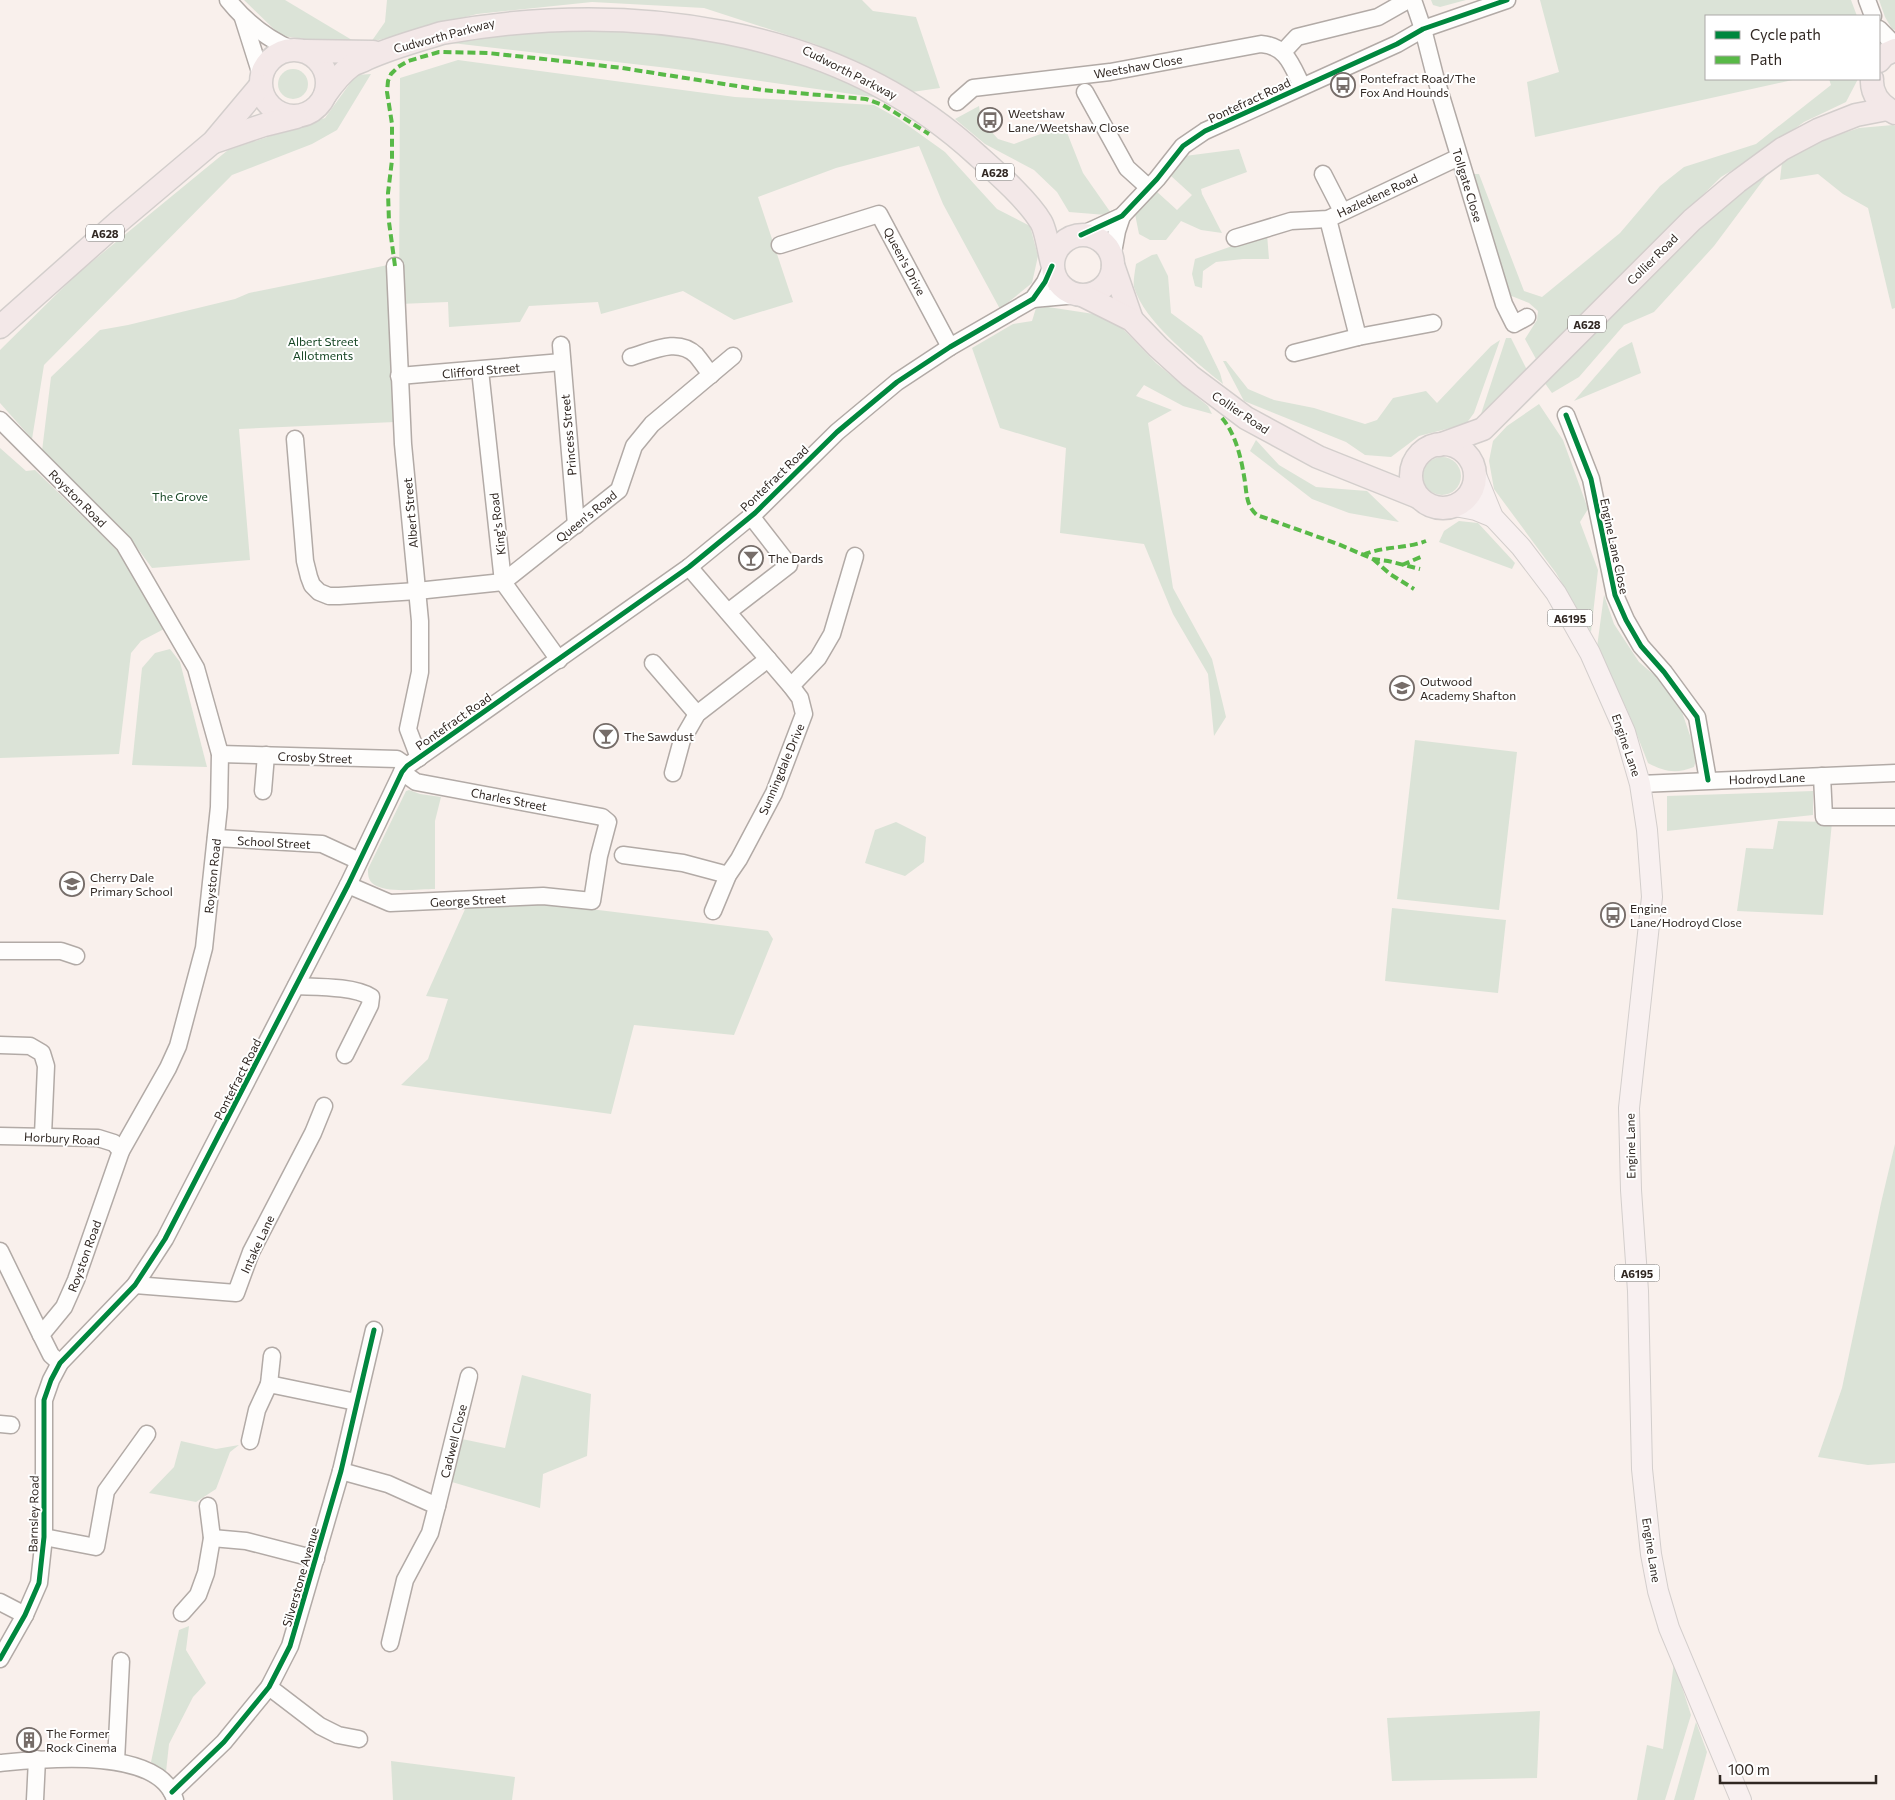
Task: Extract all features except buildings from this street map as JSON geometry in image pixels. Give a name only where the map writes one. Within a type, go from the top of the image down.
[{"type":"highway","name":"Cudworth Parkway","points":[[213,142],[311,112],[320,104],[336,80],[351,66],[379,52],[465,27],[513,17],[552,12],[598,10],[675,14],[724,23],[793,44],[883,86],[916,106],[943,126],[993,169],[1020,196],[1042,223],[1052,265]]},
{"type":"highway","points":[[1880,60],[1884,55],[1895,50]]},
{"type":"highway","name":"Cudworth Parkway","points":[[0,327],[102,236],[213,142],[261,80],[265,65],[272,57],[282,52],[299,51],[379,52]]},
{"type":"highway","points":[[299,51],[314,56],[321,64],[326,79],[325,94]]},
{"type":"highway","points":[[261,80],[263,97],[270,106],[278,113],[289,116],[301,116]]},
{"type":"highway","name":"A628","points":[[1873,85],[1876,98],[1891,111]]},
{"type":"highway","name":"Collier Road","points":[[1844,120],[1873,85]]},
{"type":"highway","name":"Collier Road","points":[[1439,444],[1482,428],[1692,220],[1729,188],[1782,149],[1818,130],[1856,115],[1891,111]]},
{"type":"highway","name":"A628","points":[[1042,223],[1079,235],[1092,236],[1101,241],[1108,249],[1113,261]]},
{"type":"highway","points":[[1052,265],[1058,248],[1063,242],[1079,235]]},
{"type":"highway","points":[[1081,295],[1093,294],[1102,289],[1112,274],[1113,261]]},
{"type":"highway","name":"Collier Road","points":[[1113,261],[1132,320]]},
{"type":"highway","name":"A628","points":[[1052,265],[1054,276],[1060,285],[1067,292],[1081,295]]},
{"type":"highway","name":"Collier Road","points":[[1081,295],[1132,320],[1190,376],[1246,418],[1318,457],[1418,497]]},
{"type":"highway","points":[[1455,506],[1468,496],[1475,481],[1474,458],[1482,428]]},
{"type":"highway","points":[[1439,444],[1456,447],[1470,459],[1474,470]]},
{"type":"highway","name":"A628","points":[[1368,476],[1394,471],[1415,460],[1425,450],[1439,444]]},
{"type":"highway","points":[[1415,460],[1411,479],[1413,489],[1418,497]]},
{"type":"highway","name":"A628","points":[[1418,497],[1426,504],[1436,508],[1455,506]]},
{"type":"main road","name":"Engine Lane","points":[[1474,470],[1493,517],[1521,548],[1556,593],[1590,653],[1625,732],[1640,784],[1647,830],[1652,897],[1629,1108],[1631,1190],[1638,1291],[1642,1469],[1651,1554],[1658,1591],[1669,1628],[1741,1800]]},
{"type":"main road","name":"Engine Lane","points":[[1455,506],[1476,510],[1493,517]]},
{"type":"street","points":[[228,0],[243,18],[281,45],[299,51]]},
{"type":"street","points":[[1302,86],[1292,65],[1283,52],[1297,37],[1378,16],[1408,0]]},
{"type":"street","name":"Tollgate Close","points":[[1413,0],[1504,304],[1514,324],[1527,317]]},
{"type":"street","name":"Pontefract Road","points":[[1113,261],[1117,231],[1122,216],[1183,146],[1205,131],[1397,44],[1423,29],[1507,0]]},
{"type":"street","points":[[1867,0],[1873,15]]},
{"type":"street","points":[[243,18],[261,80]]},
{"type":"street","points":[[1880,30],[1895,45]]},
{"type":"street","name":"Weetshaw Close","points":[[958,102],[973,88],[1110,72],[1261,44],[1283,52]]},
{"type":"street","points":[[1085,92],[1127,168],[1148,187]]},
{"type":"street","name":"Hazledene Road","points":[[1235,238],[1290,221],[1335,215],[1459,157]]},
{"type":"street","points":[[1323,174],[1335,215],[1358,336]]},
{"type":"street","name":"Queen's Drive","points":[[780,245],[880,214],[950,347]]},
{"type":"street","name":"Pontefract Road","points":[[1079,235],[1122,216]]},
{"type":"street","name":"Pontefract Road","points":[[60,1363],[135,1285],[165,1239],[409,765],[689,567],[751,516],[837,432],[897,382],[950,347],[1033,299],[1046,282],[1052,265]]},
{"type":"street","name":"Albert Street","points":[[395,266],[403,444],[420,621],[420,672],[408,729],[409,765]]},
{"type":"street","name":"Pontefract Road","points":[[1033,299],[1081,295]]},
{"type":"street","points":[[1294,353],[1358,336],[1433,323]]},
{"type":"street","name":"Princess Street","points":[[561,345],[576,525]]},
{"type":"street","points":[[631,357],[667,346],[679,345],[695,354],[710,375]]},
{"type":"street","name":"Queen's Road","points":[[503,582],[619,490],[634,446],[652,424],[733,356]]},
{"type":"street","name":"Clifford Street","points":[[399,376],[562,362]]},
{"type":"street","name":"King's Road","points":[[480,370],[503,582],[559,660]]},
{"type":"street","name":"Engine Lane Close","points":[[1566,415],[1591,479],[1615,595],[1626,620],[1641,646],[1664,672],[1697,717],[1708,780]]},
{"type":"street","name":"Royston Road","points":[[0,420],[124,544],[196,668],[220,754],[219,807],[204,948],[178,1046],[168,1068],[121,1151],[76,1280],[64,1307],[41,1335]]},
{"type":"street","points":[[294,439],[305,561],[312,585],[319,592],[329,596],[417,591],[503,582]]},
{"type":"street","points":[[728,612],[789,564],[751,516]]},
{"type":"street","points":[[791,686],[818,658],[832,634],[855,556]]},
{"type":"street","name":"Sunningdale Drive","points":[[689,567],[791,686],[800,698],[804,714],[774,793],[739,859],[728,875],[713,911]]},
{"type":"street","points":[[672,773],[682,740],[697,714],[768,658]]},
{"type":"street","points":[[653,663],[697,714]]},
{"type":"street","name":"Crosby Street","points":[[220,754],[397,759],[409,765]]},
{"type":"street","points":[[263,792],[266,755]]},
{"type":"street","name":"Charles Street","points":[[409,765],[416,782],[602,817],[608,822],[599,856],[592,901]]},
{"type":"street","name":"Hodroyd Lane","points":[[1640,784],[1895,773]]},
{"type":"street","points":[[1822,776],[1824,817],[1895,816]]},
{"type":"street","name":"School Street","points":[[216,838],[322,844],[359,861]]},
{"type":"street","points":[[623,855],[684,863],[728,875]]},
{"type":"street","name":"George Street","points":[[348,885],[390,904],[543,896],[592,901]]},
{"type":"street","points":[[0,951],[61,951],[76,956]]},
{"type":"street","points":[[296,986],[325,987],[364,992],[371,997],[370,1005],[345,1055]]},
{"type":"street","points":[[0,1045],[30,1046],[42,1053],[46,1066],[42,1135]]},
{"type":"street","name":"Intake Lane","points":[[135,1285],[236,1293],[251,1252],[313,1133],[324,1106]]},
{"type":"street","name":"Horbury Road","points":[[0,1136],[42,1135],[98,1138],[114,1143],[121,1151]]},
{"type":"street","points":[[1,1256],[50,1355],[60,1363]]},
{"type":"street","name":"Silverstone Avenue","points":[[173,1796],[224,1742],[269,1687],[290,1646],[342,1470],[356,1402],[374,1330]]},
{"type":"street","points":[[250,1441],[257,1410],[268,1384],[272,1356]]},
{"type":"street","name":"Barnsley Road","points":[[0,1660],[25,1615],[39,1583],[44,1537],[44,1400],[50,1380],[60,1363]]},
{"type":"street","name":"Cadwell Close","points":[[390,1643],[405,1580],[430,1534],[469,1376]]},
{"type":"street","points":[[268,1384],[356,1402]]},
{"type":"street","points":[[44,1537],[96,1548],[106,1491],[147,1434]]},
{"type":"street","points":[[342,1470],[388,1484],[436,1506]]},
{"type":"street","points":[[182,1613],[198,1595],[206,1573],[212,1538],[208,1506]]},
{"type":"street","points":[[212,1538],[246,1541],[316,1559]]},
{"type":"street","points":[[0,1602],[25,1615]]},
{"type":"street","points":[[116,1762],[122,1661]]},
{"type":"street","points":[[269,1687],[320,1726],[338,1736],[359,1740]]},
{"type":"street","points":[[0,1763],[37,1759],[83,1758],[116,1762],[145,1771],[164,1781],[173,1796]]},
{"type":"street","points":[[35,1800],[37,1759]]},
{"type":"green space","points":[[244,0],[285,0],[357,43],[340,43],[281,36]]},
{"type":"green space","points":[[387,0],[862,0],[873,11],[916,17],[940,88],[912,92],[815,44],[704,8],[592,2],[477,14],[371,42],[385,22]]},
{"type":"green space","points":[[1431,0],[1466,0],[1440,7],[1433,5]]},
{"type":"green space","points":[[1540,0],[1851,0],[1857,15],[1705,15],[1705,80],[1792,80],[1535,137],[1527,82],[1559,72]]},
{"type":"green space","points":[[1879,0],[1895,0],[1895,30],[1892,29],[1885,17]]},
{"type":"green space","points":[[629,21],[804,60],[880,98],[668,68],[452,43],[527,24]]},
{"type":"green space","points":[[458,60],[735,97],[874,105],[899,119],[945,152],[997,209],[1030,226],[1038,256],[1032,283],[1000,309],[943,204],[919,146],[836,168],[758,197],[793,302],[734,320],[683,291],[601,314],[598,302],[529,306],[520,322],[449,327],[448,302],[399,304],[400,78]]},
{"type":"green space","points":[[293,69],[304,73],[308,84],[304,95],[293,99],[282,95],[278,84],[282,73]]},
{"type":"green space","points":[[371,74],[337,130],[312,144],[232,175],[44,365],[32,439],[0,403],[0,350],[77,274],[228,150],[325,118],[356,75]]},
{"type":"green space","points":[[1829,80],[1857,80],[1846,102],[1804,122],[1759,154],[1721,177],[1536,359],[1525,339],[1537,320],[1538,311],[1529,303],[1509,295],[1472,174],[1479,174],[1524,291],[1542,297],[1620,233],[1660,186],[1684,167],[1756,144],[1831,85]]},
{"type":"green space","points":[[979,106],[981,120],[998,139],[1014,144],[1064,125],[1083,173],[1111,213],[1106,215],[1069,212],[1057,192],[1034,170],[985,144],[955,119]]},
{"type":"green space","points":[[1895,126],[1895,308],[1892,309],[1868,208],[1843,194],[1818,174],[1780,180],[1782,162],[1829,138],[1859,128]]},
{"type":"green space","points":[[1239,149],[1247,172],[1201,189],[1222,233],[1201,230],[1181,221],[1166,240],[1150,240],[1139,234],[1135,214],[1156,191],[1177,210],[1192,195],[1170,175],[1185,156]]},
{"type":"green space","points":[[1767,175],[1714,246],[1654,312],[1624,325],[1579,377],[1552,393],[1544,382],[1696,227]]},
{"type":"green space","points":[[1267,234],[1269,259],[1216,262],[1203,271],[1202,288],[1195,286],[1192,274],[1195,259]]},
{"type":"green space","points":[[1157,254],[1168,276],[1171,313],[1202,336],[1220,373],[1223,384],[1159,327],[1148,314],[1140,300],[1134,287],[1136,264]]},
{"type":"green space","points":[[388,265],[395,422],[239,429],[250,560],[152,568],[127,534],[42,451],[51,377],[100,330],[235,299],[249,293]]},
{"type":"green space","points":[[1048,307],[1107,316],[1124,330],[1156,363],[1208,406],[1212,414],[1183,406],[1144,385],[1136,396],[1172,410],[1148,423],[1173,588],[1212,659],[1226,717],[1214,736],[1208,674],[1173,614],[1144,544],[1060,533],[1066,448],[1000,428],[972,348],[1013,324],[1032,321],[1036,308]]},
{"type":"green space","points":[[1506,338],[1511,338],[1527,370],[1480,417]]},
{"type":"green space","points":[[1500,340],[1474,413],[1466,424],[1419,436],[1391,457],[1365,455],[1346,442],[1244,401],[1223,361],[1226,361],[1248,389],[1274,400],[1314,408],[1365,424],[1377,420],[1393,398],[1426,391],[1437,403],[1491,346]]},
{"type":"green space","points":[[1632,342],[1641,373],[1574,401],[1619,349]]},
{"type":"green space","points":[[1539,404],[1563,440],[1588,509],[1580,522],[1598,570],[1591,632],[1556,573],[1494,489],[1489,461],[1493,441],[1507,426]]},
{"type":"green space","points":[[1256,440],[1279,465],[1316,487],[1367,491],[1399,522],[1349,513],[1312,499],[1250,451]]},
{"type":"green space","points":[[0,448],[26,471],[35,470],[117,550],[164,629],[141,641],[131,653],[119,754],[0,758]]},
{"type":"green space","points":[[1442,457],[1455,463],[1461,476],[1455,489],[1442,495],[1429,489],[1423,476],[1429,463]]},
{"type":"green space","points":[[1459,521],[1478,523],[1515,563],[1512,569],[1439,542],[1444,531]]},
{"type":"green space","points":[[1604,595],[1614,624],[1639,662],[1667,686],[1682,712],[1697,756],[1694,767],[1682,771],[1671,771],[1648,763],[1628,712],[1597,647]]},
{"type":"green space","points":[[170,649],[180,662],[207,767],[132,765],[142,668],[155,653]]},
{"type":"green space","points":[[1415,740],[1517,752],[1499,910],[1397,899]]},
{"type":"green space","points":[[409,790],[420,794],[441,797],[435,821],[435,889],[385,889],[372,883],[368,876],[368,869],[406,791]]},
{"type":"green space","points":[[1813,791],[1813,815],[1667,831],[1667,796]]},
{"type":"green space","points":[[1778,821],[1832,822],[1823,915],[1737,911],[1746,848],[1773,849]]},
{"type":"green space","points":[[896,822],[926,837],[924,862],[905,876],[865,863],[875,830]]},
{"type":"green space","points":[[542,903],[768,931],[773,939],[734,1035],[634,1025],[611,1114],[401,1085],[428,1059],[448,999],[426,996],[466,907]]},
{"type":"green space","points":[[1392,908],[1506,920],[1498,993],[1385,981]]},
{"type":"green space","points":[[1895,1144],[1895,1463],[1868,1465],[1818,1457],[1842,1388]]},
{"type":"green space","points":[[522,1375],[591,1394],[587,1456],[543,1474],[540,1508],[452,1482],[462,1439],[505,1448]]},
{"type":"green space","points":[[181,1441],[216,1449],[239,1445],[230,1452],[216,1489],[196,1502],[149,1493],[174,1467]]},
{"type":"green space","points":[[189,1626],[186,1650],[206,1683],[193,1697],[169,1744],[166,1772],[151,1762],[179,1630]]},
{"type":"green space","points":[[1674,1662],[1691,1715],[1665,1800],[1637,1800],[1647,1745],[1663,1749]]},
{"type":"green space","points":[[1540,1711],[1537,1778],[1392,1781],[1387,1718]]},
{"type":"green space","points":[[1696,1722],[1707,1752],[1694,1800],[1674,1800]]},
{"type":"green space","points":[[391,1761],[515,1777],[512,1800],[393,1800]]},
{"type":"marked path","points":[[395,266],[389,222],[388,193],[392,160],[392,124],[387,92],[388,81],[391,74],[408,61],[439,52],[488,53],[553,60],[622,68],[762,90],[866,99],[883,105],[929,134]]},
{"type":"marked path","points":[[1222,418],[1227,424],[1237,446],[1248,502],[1257,515],[1338,544],[1373,559],[1420,569]]},
{"type":"marked path","points":[[1363,555],[1378,550],[1426,541]]},
{"type":"marked path","points":[[1402,565],[1423,556]]},
{"type":"marked path","points":[[1373,559],[1390,574],[1414,589]]},
{"type":"cycle path","points":[[1081,235],[1122,216],[1157,179],[1183,146],[1205,131],[1397,44],[1423,29],[1507,0]]},
{"type":"cycle path","points":[[0,1659],[25,1615],[39,1583],[44,1537],[44,1400],[51,1380],[60,1363],[135,1285],[165,1239],[348,885],[402,772],[407,766],[689,567],[755,513],[837,432],[897,382],[950,347],[1033,299],[1045,282],[1052,266]]},
{"type":"cycle path","points":[[1566,415],[1591,479],[1615,595],[1626,620],[1641,646],[1664,672],[1697,717],[1708,780]]},
{"type":"cycle path","points":[[172,1792],[224,1742],[269,1687],[290,1646],[341,1471],[374,1330]]},
{"type":"place","name":"Pontefract Road/The Fox And Hounds","points":[[1343,85]]},
{"type":"place","name":"Weetshaw Lane/Weetshaw Close","points":[[990,120]]},
{"type":"place","name":"The Dards","points":[[751,558]]},
{"type":"place","name":"Outwood Academy Shafton","points":[[1402,688]]},
{"type":"place","name":"The Sawdust","points":[[606,736]]},
{"type":"place","name":"Cherry Dale Primary School","points":[[72,884]]},
{"type":"place","name":"Engine Lane/Hodroyd Close","points":[[1613,915]]},
{"type":"place","name":"The Former Rock Cinema","points":[[29,1740]]},
{"type":"park label","name":"Albert Street Allotments","points":[[323,348]]},
{"type":"park label","name":"The Grove","points":[[180,496]]}]
